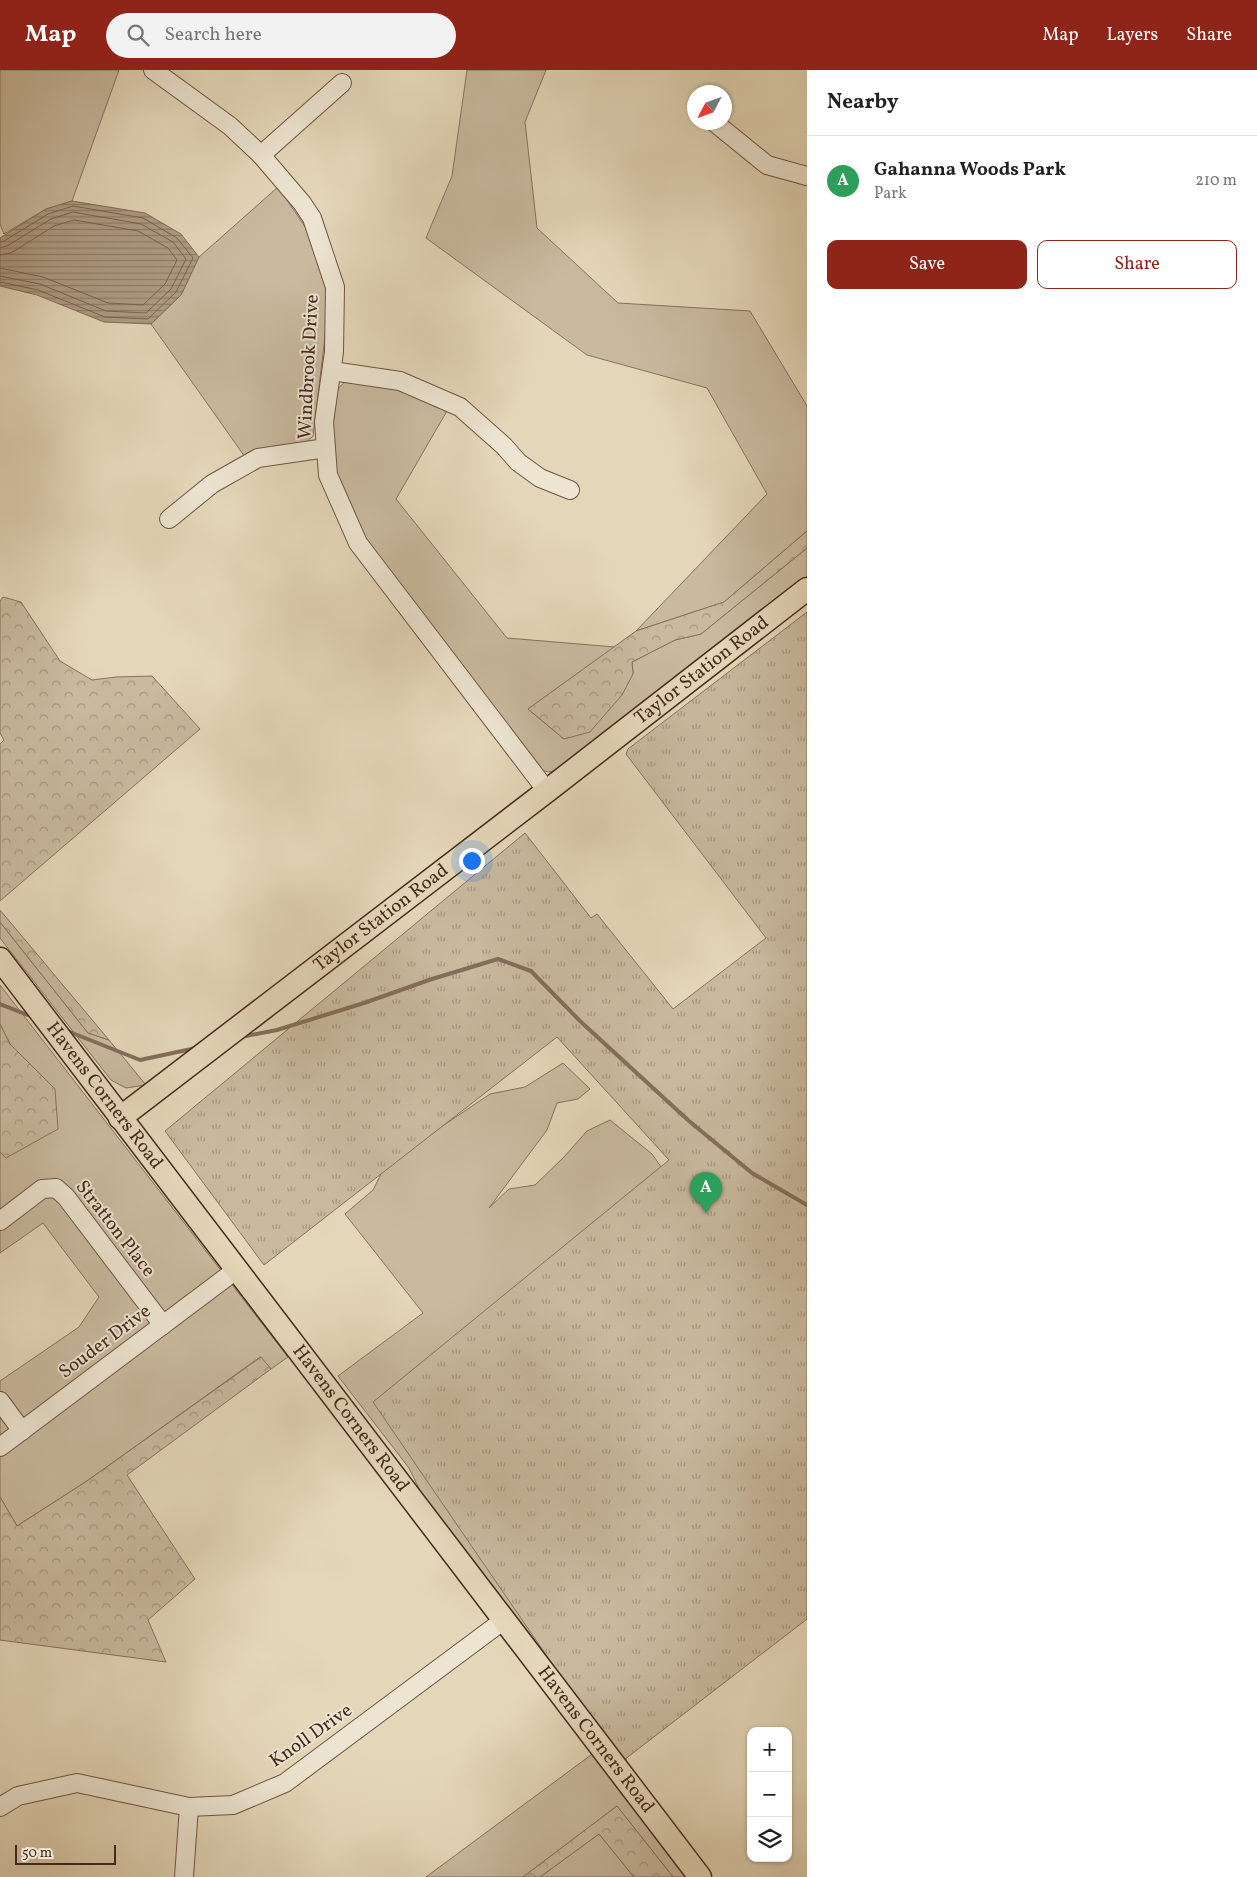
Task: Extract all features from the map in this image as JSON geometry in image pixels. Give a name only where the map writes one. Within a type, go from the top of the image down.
[{"type":"main road","name":"Taylor Station Road","points":[[120,1118],[807,589]]},
{"type":"main road","name":"Havens Corners Road","points":[[0,959],[700,1877]]},
{"type":"street","name":"Windbrook Drive","points":[[153,70],[230,126],[261,155],[302,203],[312,218],[336,287],[334,352],[324,422],[328,475],[358,542],[547,791]]},
{"type":"street","points":[[261,155],[342,83]]},
{"type":"street","points":[[724,130],[767,165],[807,176]]},
{"type":"street","points":[[332,371],[400,381],[460,407],[504,446],[518,462],[540,478],[570,490]]},
{"type":"street","points":[[168,519],[212,484],[258,458],[326,448]]},
{"type":"street","name":"Stratton Place","points":[[0,1221],[42,1189],[56,1188],[66,1197],[163,1325]]},
{"type":"street","name":"Souder Drive","points":[[0,1447],[236,1270]]},
{"type":"street","points":[[0,1401],[22,1430]]},
{"type":"street","name":"Knoll Drive","points":[[0,1807],[18,1796],[77,1783],[136,1794],[149,1799],[189,1807],[233,1805],[285,1783],[504,1620]]},
{"type":"street","points":[[184,1877],[189,1807]]},
{"type":"green space","points":[[0,70],[119,70],[72,201],[46,209],[4,234],[0,224]]},
{"type":"green space","points":[[467,70],[546,70],[525,122],[537,228],[618,303],[750,311],[807,406],[807,531],[724,602],[636,631],[767,494],[707,388],[587,355],[426,238],[452,176]]},
{"type":"green space","points":[[278,187],[308,231],[325,278],[329,304],[313,436],[304,444],[245,457],[151,324],[181,295],[199,257]]},
{"type":"green space","points":[[345,382],[392,387],[447,411],[396,499],[507,638],[615,647],[528,709],[564,739],[633,674],[632,662],[675,640],[701,634],[807,548],[807,580],[566,768],[549,772],[541,770],[360,534],[334,474],[330,427],[334,392]]},
{"type":"green space","points":[[807,531],[807,548],[701,634],[675,640],[632,662],[633,674],[622,695],[590,732],[564,739],[528,709],[636,631],[724,602]]},
{"type":"green space","points":[[3,597],[21,602],[60,661],[92,680],[152,676],[200,729],[0,901],[0,744],[4,740],[0,733],[0,601]]},
{"type":"green space","points":[[807,612],[807,1619],[620,1763],[373,1402],[669,1160],[557,1037],[264,1265],[165,1131],[525,833],[591,918],[597,914],[673,1009],[766,938],[626,754],[628,749]]},
{"type":"green space","points":[[0,910],[109,1040],[88,1033],[0,922]]},
{"type":"green space","points":[[0,922],[88,1033],[109,1040],[146,1085],[126,1088],[111,1080],[0,938]]},
{"type":"green space","points":[[0,985],[288,1357],[271,1369],[260,1357],[87,1481],[17,1526],[0,1497],[0,1381],[79,1327],[99,1297],[43,1223],[0,1253],[0,1152],[6,1157],[55,1089],[10,1044],[0,1024]]},
{"type":"green space","points":[[0,1024],[10,1044],[55,1089],[58,1129],[6,1158],[0,1152]]},
{"type":"green space","points":[[563,1063],[590,1089],[578,1099],[557,1103],[547,1130],[489,1208],[509,1189],[535,1185],[587,1131],[610,1120],[652,1154],[669,1178],[628,1750],[625,1766],[434,1519],[409,1468],[338,1376],[423,1313],[345,1214],[373,1190],[386,1164],[490,1094],[525,1087]]},
{"type":"green space","points":[[261,1357],[271,1369],[127,1475],[195,1579],[148,1620],[166,1662],[0,1640],[0,1497],[17,1526],[87,1481]]},
{"type":"green space","points":[[595,1752],[687,1877],[673,1877],[617,1806],[523,1877],[426,1877]]},
{"type":"green space","points":[[617,1806],[673,1877],[634,1877],[599,1834],[540,1877],[523,1877]]},
{"type":"green space","points":[[599,1834],[634,1877],[540,1877]]},
{"type":"water","points":[[72,201],[145,213],[181,234],[199,257],[181,295],[151,324],[104,322],[37,295],[0,286],[0,238],[46,209]]},
{"type":"waterway","points":[[241,1037],[277,1030],[498,959],[531,971],[580,1021],[689,1121],[752,1173],[807,1205]]},
{"type":"waterway","points":[[0,1004],[33,1017]]},
{"type":"waterway","points":[[65,1030],[140,1060],[196,1048]]},
{"type":"place","name":"Gahanna Woods Park","points":[[706,1213]]}]
